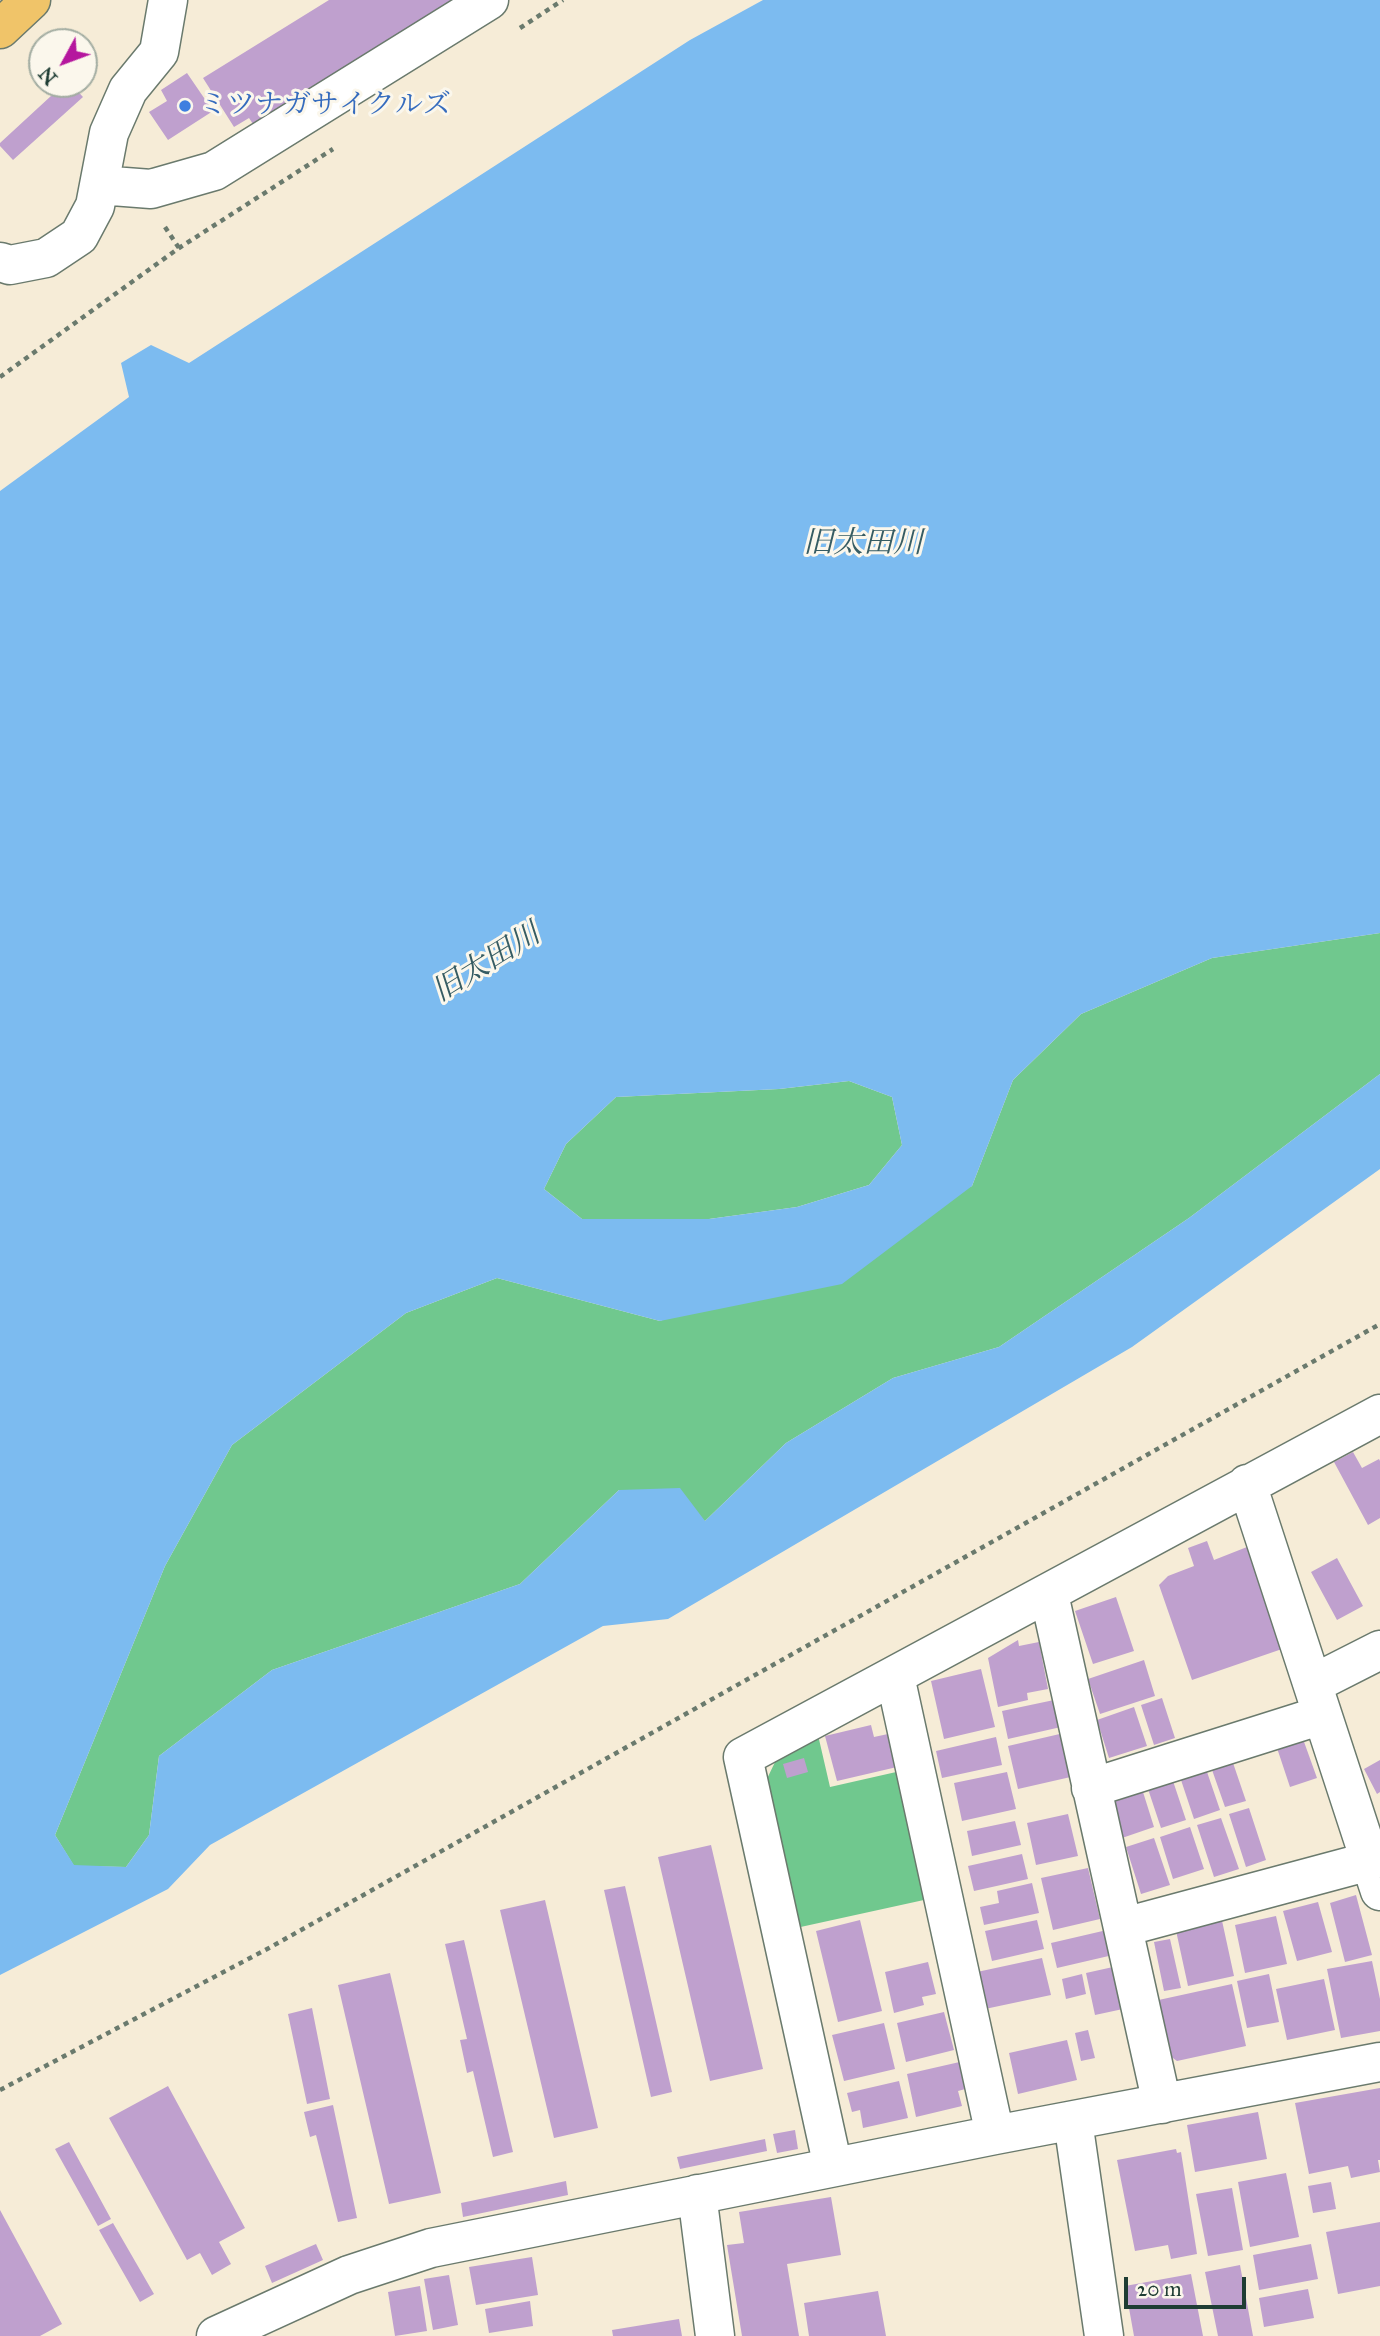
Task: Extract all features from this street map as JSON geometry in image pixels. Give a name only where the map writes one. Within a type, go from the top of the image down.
[{"type":"highway","points":[[0,29],[31,0]]},
{"type":"street","points":[[0,262],[10,265],[46,258],[79,236],[95,206],[108,133],[128,90],[159,52],[168,0]]},
{"type":"street","points":[[99,185],[152,189],[214,171],[489,0]]},
{"type":"street","points":[[833,2167],[743,1757],[1380,1414]]},
{"type":"street","points":[[1124,1927],[1376,1876],[1247,1484]]},
{"type":"street","points":[[1049,1594],[1162,2104]]},
{"type":"street","points":[[1091,1788],[1318,1699],[1380,1650]]},
{"type":"street","points":[[895,1676],[995,2135]]},
{"type":"street","points":[[216,2336],[259,2327],[349,2275],[431,2248],[995,2135],[1380,2062]]},
{"type":"street","points":[[1073,2122],[1104,2336]]},
{"type":"street","points":[[697,2194],[715,2336]]},
{"type":"path","points":[[517,30],[563,0]]},
{"type":"path","points":[[0,377],[179,248],[342,143]]},
{"type":"path","points":[[163,224],[179,248]]},
{"type":"path","points":[[0,2090],[269,1948],[1380,1324]]},
{"type":"green space","points":[[1380,933],[1380,1074],[1189,1218],[999,1347],[893,1378],[786,1443],[705,1521],[619,1490],[520,1584],[272,1670],[159,1756],[149,1835],[126,1867],[74,1866],[55,1835],[165,1566],[232,1445],[406,1313],[497,1278],[660,1321],[972,1186],[1013,1080],[1081,1014],[1212,958]]},
{"type":"green space","points":[[849,1081],[892,1097],[902,1145],[869,1185],[797,1207],[709,1219],[582,1219],[544,1189],[566,1144],[616,1097],[779,1089]]},
{"type":"green space","points":[[818,1735],[830,1787],[905,1770],[933,1898],[796,1928],[763,1787],[777,1758]]},
{"type":"water","name":"旧太田川","points":[[763,0],[1380,0],[1380,933],[1212,958],[1081,1014],[1013,1080],[972,1186],[842,1284],[660,1321],[497,1278],[406,1313],[232,1445],[165,1566],[55,1835],[74,1865],[126,1867],[149,1835],[159,1756],[272,1670],[520,1584],[619,1490],[680,1488],[705,1521],[786,1443],[893,1378],[999,1347],[1189,1218],[1380,1074],[1380,1169],[1132,1347],[668,1619],[603,1626],[210,1845],[168,1889],[0,1975],[0,491],[129,397],[121,363],[151,345],[189,363],[690,40]],"holes":[[[849,1081],[892,1097],[902,1145],[869,1185],[797,1207],[709,1219],[582,1219],[544,1189],[566,1144],[616,1097],[779,1089]]]},
{"type":"building","points":[[329,0],[469,0],[257,130],[249,118],[234,127],[203,78]]},
{"type":"building","name":"ミツナガサイクルズ","points":[[187,73],[213,111],[168,140],[149,112],[167,101],[161,90]]},
{"type":"building","points":[[49,98],[82,98],[13,160],[0,143]]},
{"type":"building","points":[[1353,1452],[1362,1468],[1379,1459],[1380,1461],[1380,1518],[1368,1525],[1334,1462]]},
{"type":"building","points":[[1207,1541],[1214,1560],[1247,1547],[1282,1649],[1192,1680],[1159,1585],[1168,1576],[1194,1566],[1188,1548]]},
{"type":"building","points":[[1337,1558],[1363,1606],[1337,1620],[1311,1572]]},
{"type":"building","points":[[1116,1597],[1134,1651],[1093,1664],[1075,1611]]},
{"type":"building","points":[[1018,1640],[1019,1646],[1039,1642],[1048,1689],[1027,1693],[1028,1700],[998,1707],[988,1658]]},
{"type":"building","points":[[1144,1660],[1155,1696],[1100,1714],[1088,1679]]},
{"type":"building","points":[[981,1669],[995,1727],[944,1739],[931,1681]]},
{"type":"building","points":[[1162,1698],[1175,1738],[1154,1745],[1141,1705]]},
{"type":"building","points":[[1054,1700],[1061,1727],[1008,1739],[1002,1711]]},
{"type":"building","points":[[1134,1707],[1147,1746],[1109,1758],[1097,1720]]},
{"type":"building","points":[[871,1725],[874,1737],[888,1734],[897,1767],[837,1781],[825,1736]]},
{"type":"building","points":[[1064,1733],[1075,1776],[1018,1789],[1008,1746]]},
{"type":"building","points":[[996,1737],[1002,1765],[942,1778],[936,1751]]},
{"type":"building","points":[[1303,1739],[1317,1778],[1290,1787],[1277,1748]]},
{"type":"building","points":[[804,1758],[808,1772],[787,1778],[783,1764]]},
{"type":"building","points":[[1232,1760],[1246,1801],[1225,1807],[1211,1767]]},
{"type":"building","points":[[1380,1760],[1380,1792],[1377,1794],[1364,1769]]},
{"type":"building","points":[[1206,1769],[1220,1810],[1194,1819],[1180,1777]]},
{"type":"building","points":[[1007,1772],[1016,1809],[962,1821],[954,1783]]},
{"type":"building","points":[[1172,1778],[1186,1820],[1161,1828],[1147,1786]]},
{"type":"building","points":[[1143,1792],[1154,1827],[1122,1838],[1110,1803]]},
{"type":"building","points":[[1249,1808],[1266,1860],[1246,1867],[1229,1814]]},
{"type":"building","points":[[1068,1814],[1078,1856],[1036,1865],[1027,1823]]},
{"type":"building","points":[[1221,1818],[1239,1869],[1214,1877],[1197,1825]]},
{"type":"building","points":[[1015,1821],[1021,1845],[972,1856],[967,1831]]},
{"type":"building","points":[[1190,1827],[1204,1869],[1173,1879],[1160,1837]]},
{"type":"building","points":[[1154,1838],[1170,1885],[1141,1894],[1126,1847]]},
{"type":"building","points":[[711,1845],[763,2069],[710,2081],[658,1857]]},
{"type":"building","points":[[1022,1854],[1028,1879],[974,1891],[968,1866]]},
{"type":"building","points":[[1088,1868],[1100,1919],[1053,1930],[1041,1878]]},
{"type":"building","points":[[1032,1883],[1039,1913],[984,1925],[980,1907],[999,1903],[997,1891]]},
{"type":"building","points":[[625,1886],[672,2092],[651,2097],[604,1890]]},
{"type":"building","points":[[1356,1895],[1372,1955],[1345,1962],[1330,1903]]},
{"type":"building","points":[[545,1900],[598,2128],[554,2138],[500,1910]]},
{"type":"building","points":[[1318,1902],[1332,1952],[1297,1961],[1283,1911]]},
{"type":"building","points":[[1221,1916],[1234,1976],[1188,1986],[1175,1926]]},
{"type":"building","points":[[1276,1916],[1287,1964],[1245,1973],[1235,1925]]},
{"type":"building","points":[[860,1920],[882,2011],[838,2022],[816,1931]]},
{"type":"building","points":[[1037,1920],[1044,1949],[992,1961],[985,1931]]},
{"type":"building","points":[[1107,1930],[1113,1955],[1057,1968],[1051,1943]]},
{"type":"building","points":[[1170,1939],[1181,1988],[1164,1991],[1154,1942]]},
{"type":"building","points":[[464,1940],[513,2152],[493,2157],[473,2071],[467,2073],[460,2040],[467,2039],[445,1944]]},
{"type":"building","points":[[1042,1958],[1051,1995],[985,2009],[977,1972]]},
{"type":"building","points":[[1372,1961],[1380,1999],[1380,2031],[1341,2038],[1327,1969]]},
{"type":"building","points":[[928,1962],[936,1994],[922,1997],[924,2005],[894,2013],[885,1972]]},
{"type":"building","points":[[1113,1967],[1123,2009],[1095,2015],[1086,1973]]},
{"type":"building","points":[[390,1973],[441,2193],[389,2204],[338,1985]]},
{"type":"building","points":[[1082,1974],[1086,1994],[1066,1999],[1062,1979]]},
{"type":"building","points":[[1269,1974],[1279,2022],[1247,2028],[1237,1981]]},
{"type":"building","points":[[1324,1979],[1335,2030],[1287,2040],[1276,1989]]},
{"type":"building","points":[[1232,1984],[1246,2046],[1177,2061],[1166,2053],[1154,2001]]},
{"type":"building","points":[[312,2008],[330,2099],[307,2104],[288,2014]]},
{"type":"building","points":[[944,2012],[954,2050],[906,2062],[897,2023]]},
{"type":"building","points":[[884,2023],[895,2069],[844,2081],[832,2035]]},
{"type":"building","points":[[1088,2030],[1095,2058],[1081,2061],[1075,2033]]},
{"type":"building","points":[[1067,2040],[1077,2080],[1018,2094],[1009,2053]]},
{"type":"building","points":[[964,2061],[969,2088],[958,2091],[962,2106],[916,2117],[907,2074]]},
{"type":"building","points":[[899,2081],[908,2118],[863,2128],[860,2110],[852,2112],[847,2093]]},
{"type":"building","points":[[168,2086],[245,2228],[219,2242],[231,2264],[212,2275],[200,2253],[187,2260],[109,2118]]},
{"type":"building","points":[[1380,2088],[1380,2172],[1351,2178],[1348,2166],[1309,2174],[1295,2103]]},
{"type":"building","points":[[333,2105],[357,2218],[338,2222],[316,2135],[310,2137],[304,2112]]},
{"type":"building","points":[[1258,2112],[1267,2159],[1195,2172],[1187,2125]]},
{"type":"building","points":[[795,2130],[798,2149],[777,2153],[773,2134]]},
{"type":"building","points":[[765,2139],[767,2151],[680,2169],[677,2157]]},
{"type":"building","points":[[69,2142],[111,2219],[98,2226],[55,2149]]},
{"type":"building","points":[[1176,2149],[1177,2153],[1181,2152],[1197,2254],[1171,2259],[1168,2245],[1135,2251],[1117,2160]]},
{"type":"building","points":[[1286,2173],[1299,2237],[1250,2247],[1238,2182]]},
{"type":"building","points":[[566,2181],[568,2195],[463,2217],[461,2203]]},
{"type":"building","points":[[1331,2182],[1336,2209],[1313,2213],[1308,2186]]},
{"type":"building","points":[[1232,2188],[1243,2250],[1208,2256],[1196,2194]]},
{"type":"building","points":[[831,2197],[841,2255],[787,2264],[799,2336],[742,2336],[727,2245],[744,2243],[739,2212]]},
{"type":"building","points":[[0,2210],[62,2324],[40,2336],[0,2336]]},
{"type":"building","points":[[1380,2222],[1380,2286],[1338,2294],[1326,2232]]},
{"type":"building","points":[[113,2223],[154,2294],[140,2302],[99,2230]]},
{"type":"building","points":[[316,2244],[323,2260],[272,2283],[265,2266]]},
{"type":"building","points":[[1311,2244],[1318,2279],[1259,2290],[1253,2255]]},
{"type":"building","points":[[532,2257],[538,2295],[476,2305],[469,2267]]},
{"type":"building","points":[[1240,2265],[1253,2336],[1218,2336],[1205,2272]]},
{"type":"building","points":[[1191,2274],[1203,2336],[1134,2336],[1125,2286]]},
{"type":"building","points":[[449,2275],[458,2325],[433,2330],[424,2279]]},
{"type":"building","points":[[420,2286],[427,2331],[395,2336],[388,2292]]},
{"type":"building","points":[[1308,2289],[1314,2318],[1264,2327],[1259,2298]]},
{"type":"building","points":[[878,2291],[886,2336],[809,2336],[804,2303]]},
{"type":"building","points":[[530,2301],[533,2326],[489,2333],[485,2309]]},
{"type":"building","points":[[679,2319],[682,2336],[613,2336],[612,2330]]},
{"type":"place","name":"ミツナガサイクルズ","points":[[185,106]]}]
